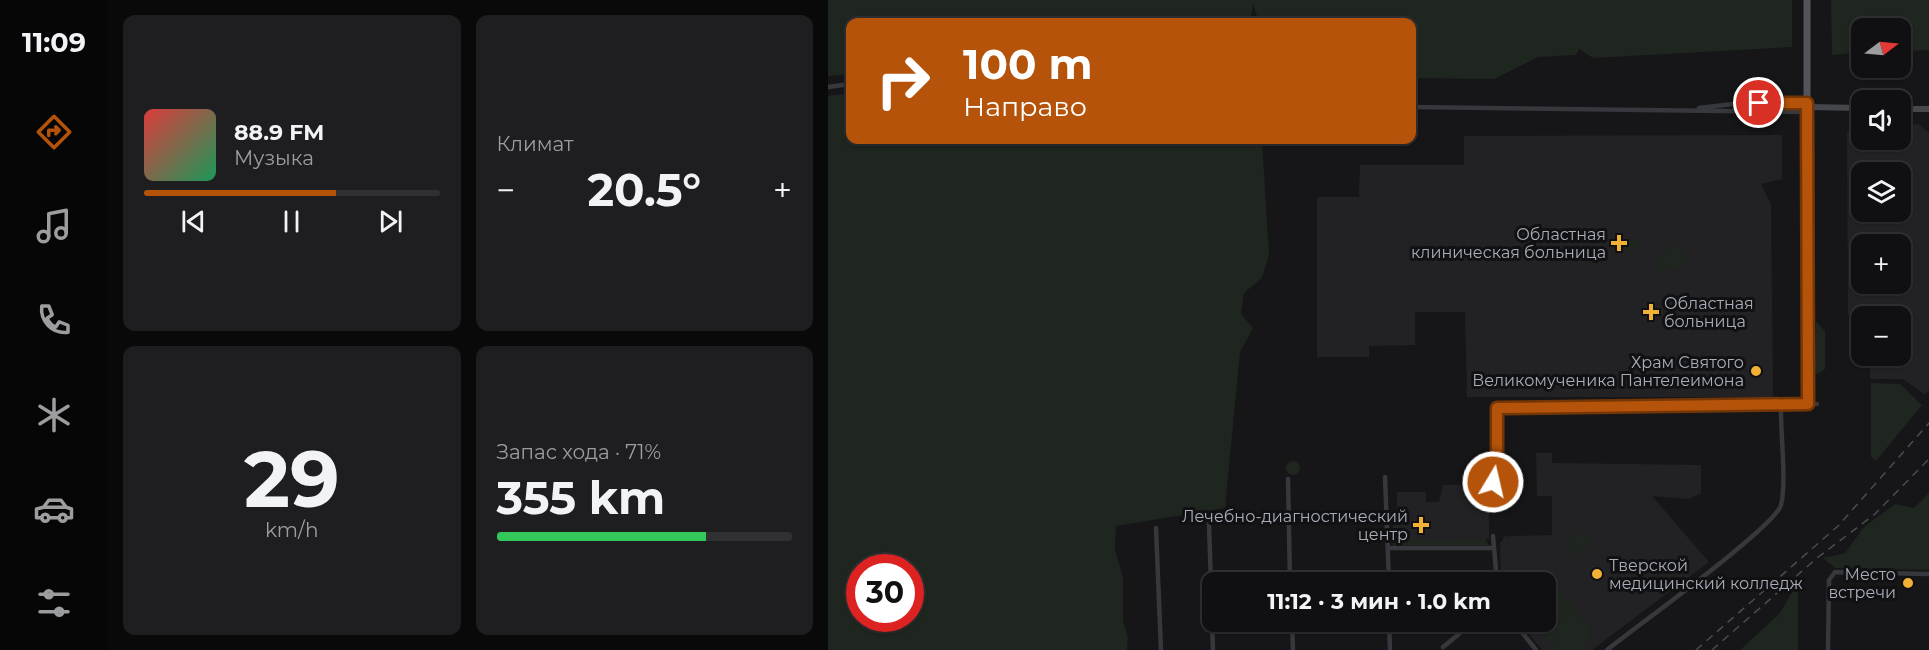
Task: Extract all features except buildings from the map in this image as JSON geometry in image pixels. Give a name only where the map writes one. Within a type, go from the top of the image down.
[{"type":"main road","points":[[1807,0],[1807,107],[1851,108]]},
{"type":"main road","points":[[1911,109],[1929,109]]},
{"type":"street","points":[[828,87],[846,85]]},
{"type":"street","points":[[1690,109],[1733,104],[1807,107]]},
{"type":"street","points":[[1418,107],[1690,109],[1733,113],[1807,107]]},
{"type":"street","points":[[1807,107],[1808,404]]},
{"type":"street","points":[[1607,650],[1718,565],[1776,515],[1782,499],[1781,404]]},
{"type":"street","points":[[1493,482],[1497,452],[1497,408],[1817,404]]},
{"type":"street","points":[[1385,477],[1389,572]]},
{"type":"street","points":[[1288,479],[1290,572]]},
{"type":"street","points":[[1209,524],[1211,572]]},
{"type":"street","points":[[1156,528],[1161,650]]},
{"type":"street","points":[[1493,536],[1496,572]]},
{"type":"street","points":[[1389,548],[1494,548]]},
{"type":"street","points":[[1828,650],[1829,580],[1835,572],[1929,574]]},
{"type":"street","points":[[1212,632],[1213,650]]},
{"type":"street","points":[[1292,632],[1293,650]]},
{"type":"street","points":[[1389,632],[1390,650]]},
{"type":"street","points":[[1443,647],[1461,632]]},
{"type":"street","points":[[1522,632],[1536,650]]},
{"type":"shaded area","points":[[828,0],[1792,0],[1792,47],[1593,58],[1579,49],[1576,55],[1538,57],[1494,79],[1416,78],[1416,18],[1258,18],[1253,4],[1251,18],[846,18],[846,74],[828,76]]},
{"type":"shaded area","points":[[1831,0],[1929,0],[1929,50],[1911,51],[1911,18],[1851,18],[1851,53],[1832,55]]},
{"type":"shaded area","points":[[846,94],[846,144],[1262,144],[1269,255],[1262,278],[1244,293],[1241,314],[1253,328],[1240,352],[1225,508],[1116,526],[1115,550],[1123,577],[1123,621],[1128,637],[1127,650],[828,650],[828,96]]},
{"type":"shaded area","points":[[1918,124],[1929,133],[1929,390],[1925,395],[1903,379],[1870,379],[1870,366],[1911,366],[1911,306],[1851,306],[1851,316],[1848,314],[1847,131],[1851,131],[1851,150],[1911,150],[1911,125]]},
{"type":"shaded area","name":"Областная клиническая больница","points":[[1782,135],[1782,179],[1761,184],[1771,204],[1773,397],[1467,397],[1465,312],[1415,312],[1415,345],[1369,346],[1369,357],[1317,357],[1317,197],[1359,197],[1360,165],[1464,165],[1464,136]]},
{"type":"shaded area","points":[[1637,238],[1642,240],[1641,246],[1629,251],[1625,249],[1625,242]]},
{"type":"shaded area","points":[[1677,245],[1681,247],[1687,265],[1662,272],[1657,262],[1659,255]]},
{"type":"shaded area","points":[[1816,322],[1825,331],[1825,369],[1818,374],[1814,373]]},
{"type":"shaded area","points":[[1871,383],[1900,384],[1922,405],[1876,461],[1871,457]]},
{"type":"shaded area","name":"Тверской медицинский колледж","points":[[1536,453],[1552,453],[1552,463],[1701,465],[1701,493],[1689,499],[1652,496],[1709,562],[1592,650],[1542,650],[1527,632],[1556,632],[1556,572],[1501,572],[1500,542],[1503,541],[1503,537],[1508,536],[1509,541],[1509,536],[1552,535],[1552,496],[1537,496]]},
{"type":"shaded area","points":[[1293,461],[1298,463],[1300,468],[1298,473],[1293,475],[1288,473],[1286,468],[1288,463]]},
{"type":"shaded area","points":[[1489,484],[1489,539],[1397,541],[1397,492],[1426,492],[1426,502],[1439,502],[1443,485]]},
{"type":"shaded area","points":[[1929,493],[1929,570],[1835,568],[1823,558],[1845,553],[1864,527],[1895,504],[1914,508]]},
{"type":"shaded area","points":[[1397,520],[1402,536],[1425,540],[1485,539],[1489,545],[1393,545],[1393,521]]},
{"type":"shaded area","points":[[1581,531],[1591,543],[1575,557],[1565,545]]},
{"type":"shaded area","points":[[1798,582],[1798,650],[1740,650],[1780,613]]},
{"type":"shaded area","points":[[1556,584],[1587,624],[1590,635],[1583,650],[1556,650],[1541,632],[1556,632]]},
{"type":"railway","points":[[1696,650],[1838,526],[1929,423]]},
{"type":"railway","points":[[1712,650],[1817,558],[1875,514],[1929,459]]},
{"type":"place","name":"Областная клиническая больница","points":[[1619,243]]},
{"type":"place","name":"Областная больница","points":[[1651,312]]},
{"type":"place","name":"Храм Святого Великомученика Пантелеимона","points":[[1756,371]]},
{"type":"place","name":"Лечебно-диагностический центр","points":[[1421,525]]},
{"type":"place","name":"Тверской медицинский колледж","points":[[1597,574]]},
{"type":"place","name":"Место встречи","points":[[1908,583]]},
{"type":"route","points":[[1493,482],[1494,460],[1497,452],[1497,408],[1808,404],[1807,103],[1759,103]]}]
